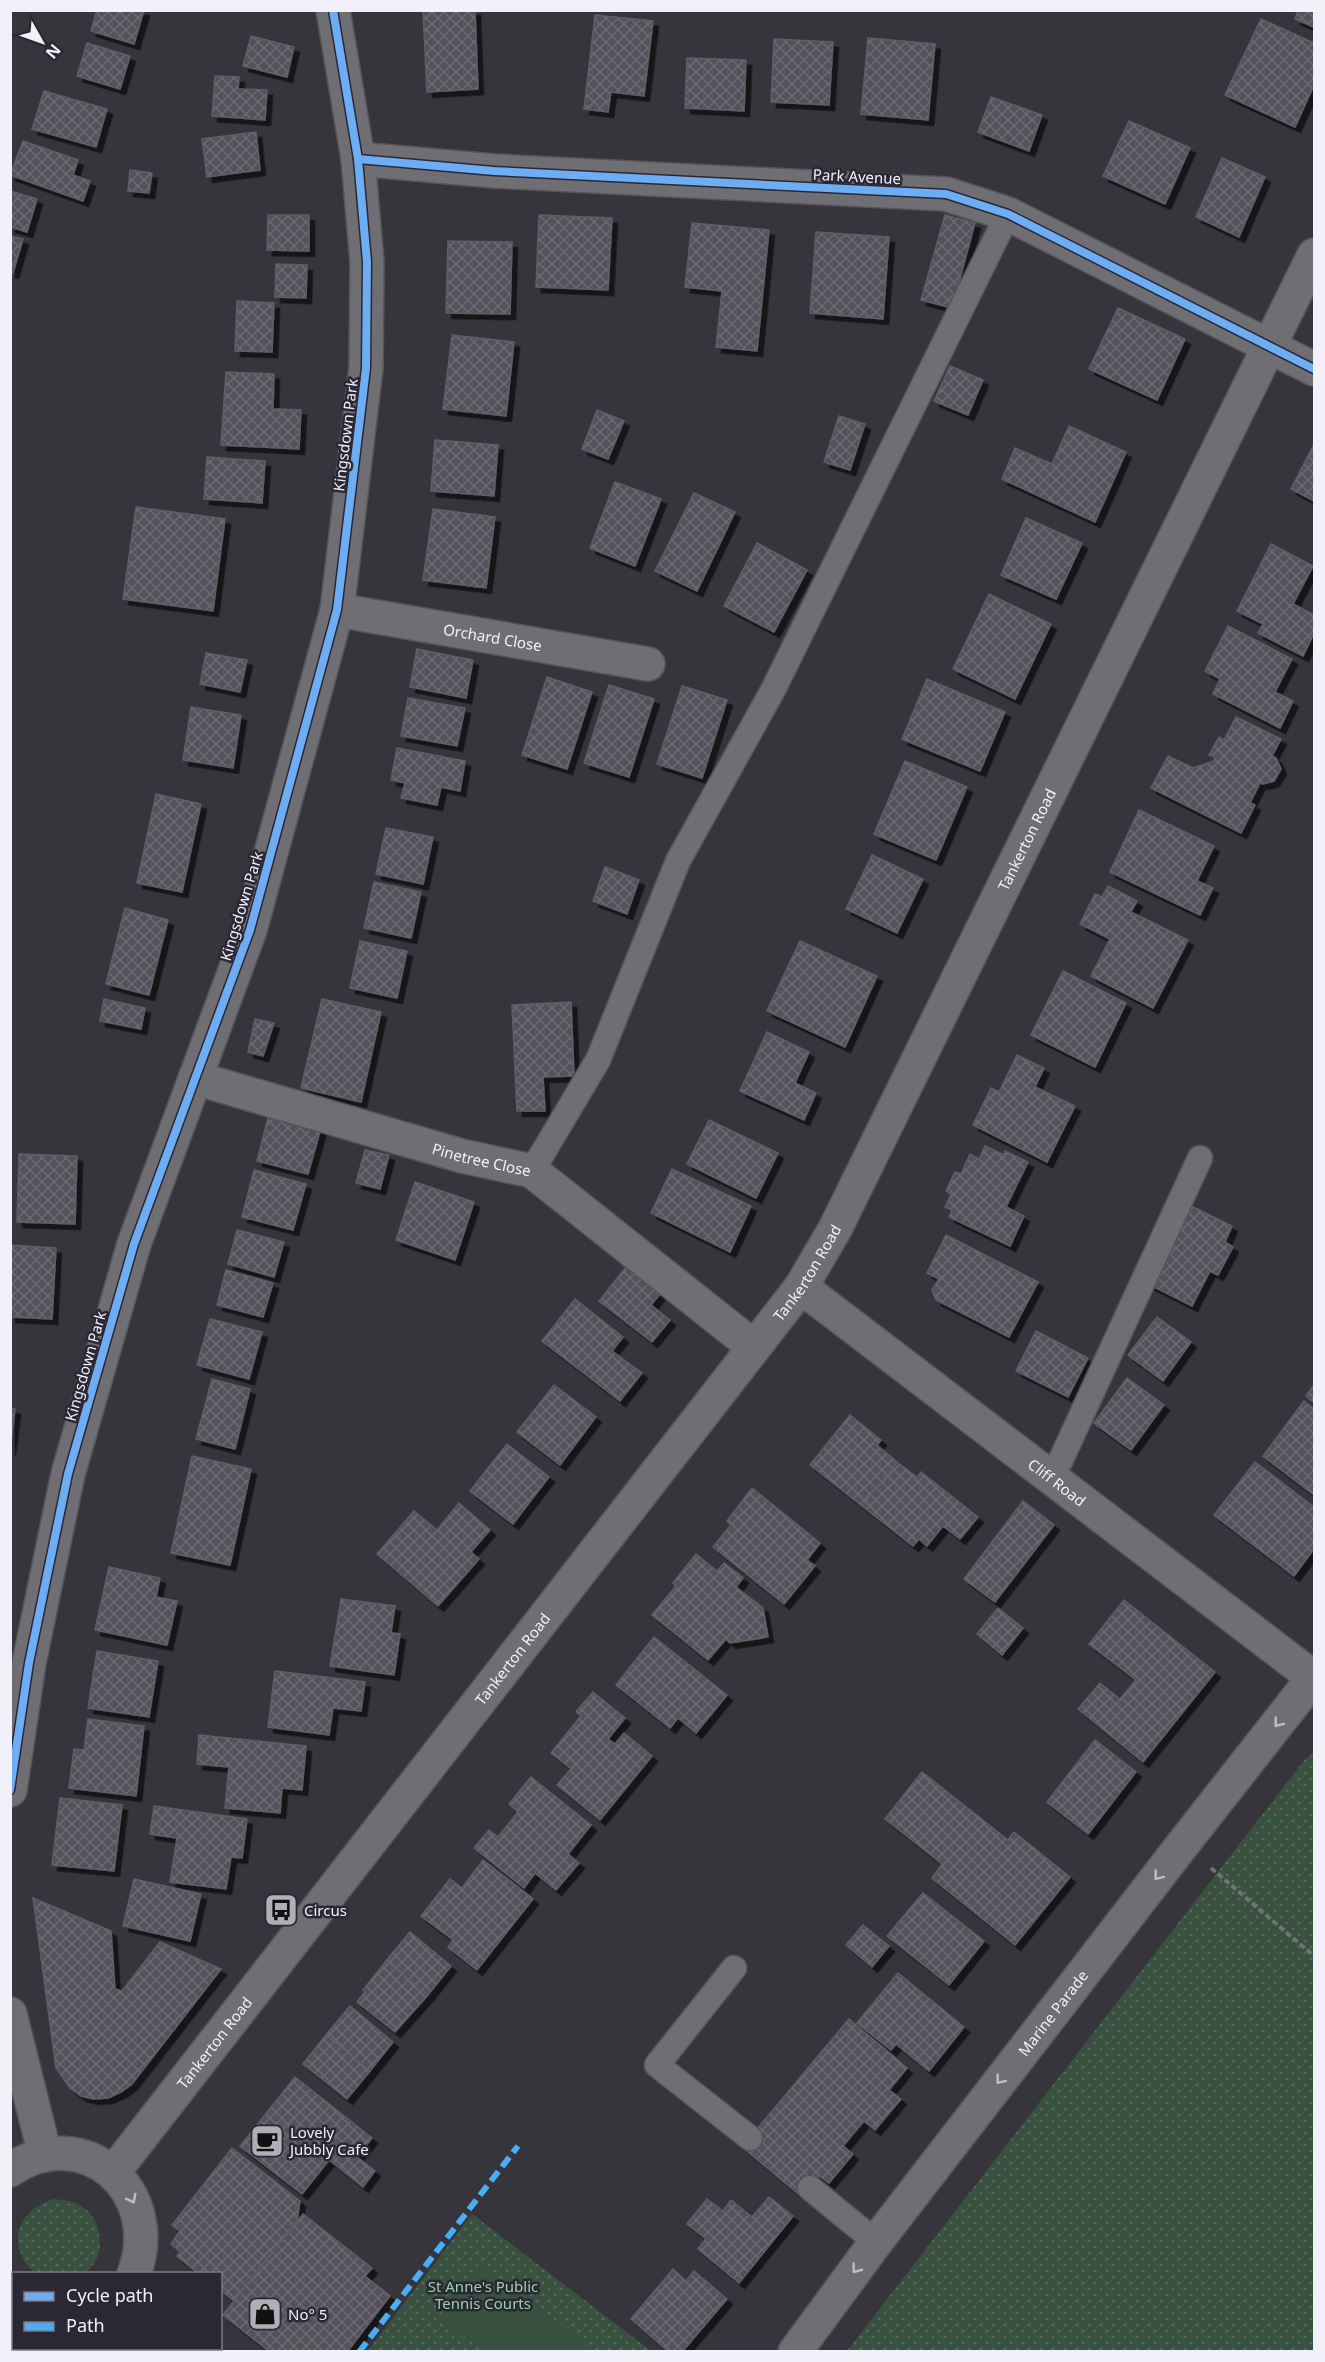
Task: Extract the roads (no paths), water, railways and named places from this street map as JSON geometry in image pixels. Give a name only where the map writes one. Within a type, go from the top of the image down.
[{"type":"street","name":"Kingsdown Park","points":[[10,1790],[29,1663],[68,1474],[134,1244],[250,930],[337,610],[366,368],[367,262],[358,159],[333,10]]},
{"type":"street","name":"Park Avenue","points":[[358,159],[506,171],[946,194],[1008,214],[1314,369]]},
{"type":"street","name":"Tankerton Road","points":[[113,2173],[801,1287],[835,1229],[1314,255]]},
{"type":"street","name":"Orchard Close","points":[[337,610],[648,664]]},
{"type":"street","name":"Pinetree Close","points":[[195,1078],[462,1156],[532,1171],[754,1347]]},
{"type":"street","name":"Cliff Road","points":[[801,1287],[1314,1677]]},
{"type":"street","name":"Marine Parade","points":[[795,2352],[876,2242],[1182,1844],[1314,1677]]},
{"type":"street","points":[[10,2014],[45,2155]]},
{"type":"street","points":[[10,2170],[32,2158],[63,2154],[98,2163],[113,2173],[126,2187],[141,2221],[140,2258],[135,2272]]},
{"type":"lane","points":[[532,1171],[598,1060],[678,861],[773,690],[1008,214]]},
{"type":"lane","points":[[1052,1479],[1200,1158]]},
{"type":"lane","points":[[734,1968],[657,2065],[750,2138]]},
{"type":"lane","points":[[810,2188],[876,2242]]},
{"type":"place","name":"Circus","points":[[281,1910]]},
{"type":"place","name":"Lovely Jubbly Cafe","points":[[267,2141]]},
{"type":"place","name":"No° 5","points":[[265,2314]]},
{"type":"park label","name":"St Anne's Public Tennis Courts","points":[[483,2294]]}]
